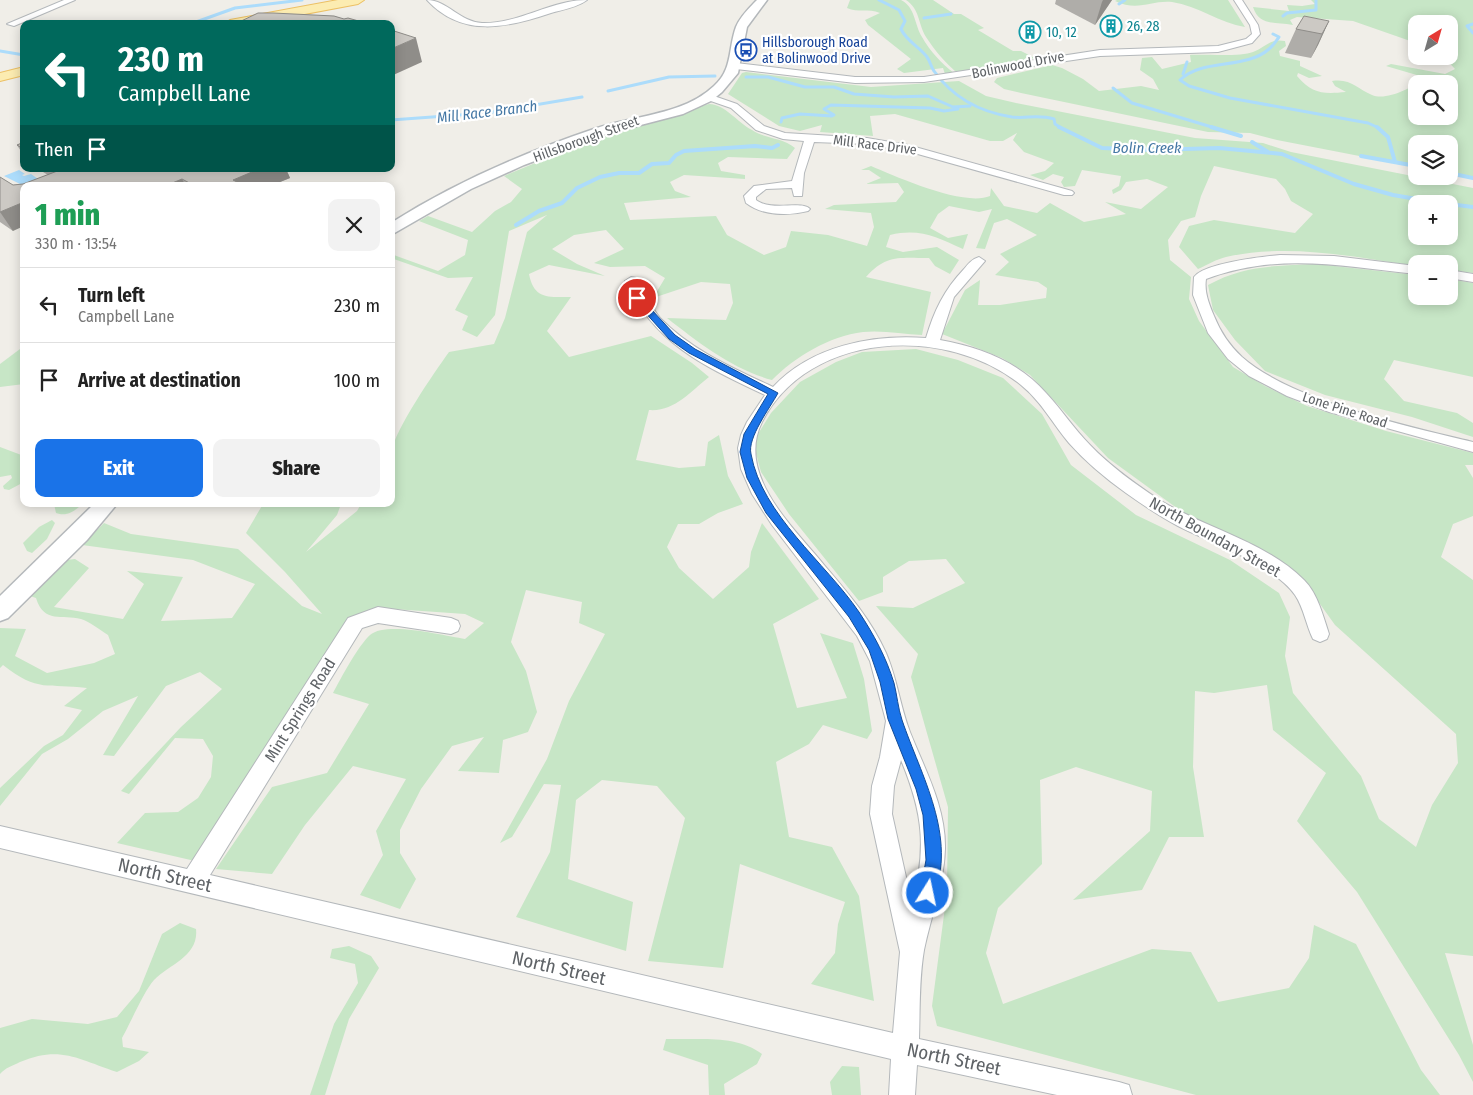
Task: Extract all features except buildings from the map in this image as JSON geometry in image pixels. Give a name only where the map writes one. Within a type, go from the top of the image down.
[{"type":"main road","points":[[251,20],[358,0]]},
{"type":"main road","points":[[0,78],[20,72]]},
{"type":"street","points":[[21,20],[71,0]]},
{"type":"street","points":[[431,0],[452,16],[467,23],[484,26],[501,24],[582,0]]},
{"type":"street","name":"Hillsborough Street","points":[[395,228],[436,203],[522,162],[603,130],[677,110],[708,97],[726,82],[736,66],[741,29],[762,0]]},
{"type":"street","name":"Bolinwood Drive","points":[[736,66],[848,80],[897,81],[946,77],[1097,52],[1212,50],[1242,45],[1254,39],[1256,30],[1238,0]]},
{"type":"street","points":[[11,24],[20,20]]},
{"type":"street","points":[[0,24],[20,25]]},
{"type":"street","name":"Mill Race Drive","points":[[708,97],[734,106],[766,130],[783,136],[810,140],[867,142],[908,148],[1068,193]]},
{"type":"street","points":[[796,184],[758,188],[750,196],[750,202],[755,206],[772,210],[806,215],[796,184],[810,140]]},
{"type":"street","points":[[1048,187],[1057,178]]},
{"type":"street","name":"Lone Pine Road","points":[[1408,269],[1310,258],[1280,258],[1258,260],[1213,271],[1200,277],[1198,285],[1208,320],[1222,345],[1238,361],[1274,383],[1309,400],[1342,411],[1473,447]]},
{"type":"street","points":[[932,343],[941,309],[947,296],[979,261]]},
{"type":"street","points":[[1458,276],[1473,278]]},
{"type":"street","points":[[631,281],[637,298],[672,337],[715,364],[773,393]]},
{"type":"street","name":"North Boundary Street","points":[[902,1095],[911,953],[928,893],[933,860],[932,831],[923,789],[895,719],[887,682],[875,649],[853,614],[770,510],[752,478],[745,452],[750,434],[773,393],[809,364],[848,347],[869,342],[932,343],[977,355],[1008,368],[1040,395],[1087,452],[1155,505],[1264,560],[1298,585],[1313,610],[1320,634]]},
{"type":"street","points":[[0,611],[79,534],[103,507]]},
{"type":"street","name":"Mint Springs Road","points":[[193,881],[355,623],[378,614],[451,626]]},
{"type":"street","name":"North Boundary Street","points":[[895,719],[891,757],[883,786],[881,814],[911,953]]},
{"type":"street","name":"North Street","points":[[0,836],[905,1049],[1119,1095]]},
{"type":"green space","points":[[850,0],[901,0],[906,3],[912,12],[919,32],[929,47],[940,61],[954,73],[945,74],[943,68],[904,73],[897,69],[911,59],[868,25],[865,20],[880,13],[847,8]]},
{"type":"green space","points":[[906,0],[933,0],[954,14],[961,14],[984,28],[978,30],[1013,51],[1021,51],[1035,58],[988,69],[957,73],[929,42],[914,8]]},
{"type":"green space","points":[[1228,0],[1245,27],[1182,4],[1164,2],[1131,6],[1115,1]]},
{"type":"green space","points":[[1311,0],[1473,0],[1473,177],[1458,174],[1458,135],[1408,135],[1408,165],[1250,133],[1208,132],[1021,93],[1004,89],[994,82],[997,78],[1052,65],[1083,79],[1099,91],[1141,86],[1159,90],[1153,79],[1140,70],[1142,58],[1152,57],[1162,69],[1191,62],[1190,55],[1247,54],[1280,40],[1285,41],[1286,46],[1279,51],[1280,56],[1300,61],[1300,66],[1322,76],[1309,78],[1298,73],[1297,76],[1302,82],[1313,90],[1324,93],[1346,92],[1335,86],[1332,81],[1339,80],[1378,96],[1391,95],[1408,89],[1408,125],[1458,125],[1458,75],[1417,75],[1386,66],[1391,64],[1445,74],[1455,69],[1451,65],[1458,65],[1458,15],[1408,15],[1408,40],[1353,21],[1297,17],[1290,20],[1293,25],[1268,22],[1259,17],[1253,7],[1289,11],[1287,5],[1302,6],[1315,4]]},
{"type":"green space","points":[[742,73],[871,87],[959,81],[986,96],[1016,103],[1195,138],[1263,143],[1291,152],[1408,175],[1408,185],[1458,185],[1473,188],[1473,273],[1458,271],[1458,255],[1408,255],[1408,265],[1297,251],[1249,253],[1226,257],[1198,269],[1179,247],[1189,226],[1214,220],[1295,233],[1313,214],[1291,201],[1285,189],[1276,179],[1214,166],[1201,196],[1195,217],[1181,221],[1168,240],[1170,260],[1191,277],[1189,299],[1199,321],[1233,367],[1265,386],[1307,406],[1386,431],[1473,453],[1473,465],[1465,465],[1473,478],[1473,516],[1453,524],[1441,557],[1473,580],[1473,956],[1445,953],[1473,1045],[1473,1082],[1459,1055],[1357,892],[1297,821],[1326,773],[1273,730],[1267,685],[1214,693],[1195,691],[1193,767],[1204,837],[1169,837],[1142,890],[1073,900],[1150,831],[1152,791],[1076,767],[1040,780],[1042,864],[998,908],[986,953],[1003,1004],[1152,949],[1191,952],[1218,1002],[1289,988],[1309,958],[1314,925],[1356,944],[1421,1070],[1440,1095],[1196,1095],[937,1026],[932,1006],[947,892],[948,807],[911,677],[918,654],[876,606],[913,608],[965,583],[946,559],[909,561],[883,577],[883,592],[859,601],[789,514],[761,472],[753,442],[771,413],[800,382],[836,362],[862,352],[916,349],[958,360],[1003,378],[1042,414],[1071,465],[1136,515],[1230,560],[1279,593],[1290,617],[1285,656],[1293,693],[1361,776],[1379,819],[1416,847],[1432,805],[1458,763],[1456,734],[1335,625],[1305,583],[1185,514],[1108,458],[1030,375],[1002,358],[942,334],[965,290],[980,280],[978,305],[1000,305],[1046,298],[1047,288],[1038,282],[995,275],[1009,262],[1000,254],[1037,235],[1007,219],[994,223],[985,249],[976,248],[992,209],[979,212],[949,206],[938,214],[930,228],[948,238],[968,234],[963,249],[936,237],[919,233],[890,235],[886,247],[903,252],[937,247],[959,260],[950,274],[935,266],[929,258],[902,258],[880,264],[866,277],[931,292],[922,335],[885,332],[850,334],[813,349],[791,363],[772,380],[743,369],[716,354],[667,318],[726,320],[733,303],[730,284],[701,282],[653,298],[665,278],[645,266],[610,267],[594,263],[624,249],[606,230],[574,235],[552,249],[577,264],[605,276],[549,265],[529,274],[531,282],[539,293],[549,297],[571,297],[547,331],[569,357],[651,336],[692,363],[709,377],[674,404],[658,410],[649,410],[636,460],[679,468],[705,466],[708,442],[719,435],[728,476],[743,504],[718,513],[699,524],[678,524],[667,547],[679,568],[713,599],[749,567],[751,552],[762,523],[819,599],[773,624],[797,708],[847,698],[820,633],[853,643],[864,679],[872,731],[867,739],[823,725],[809,744],[776,762],[789,837],[832,847],[859,896],[874,1001],[811,984],[835,953],[838,924],[845,902],[740,864],[723,968],[648,961],[685,818],[657,786],[602,780],[576,800],[568,879],[633,902],[626,951],[516,917],[550,852],[561,785],[544,784],[512,837],[500,843],[547,759],[569,701],[605,634],[579,623],[582,602],[526,590],[511,642],[526,671],[537,712],[528,732],[503,740],[499,773],[458,771],[484,737],[452,746],[421,789],[400,830],[400,853],[416,879],[400,909],[360,895],[383,855],[376,831],[406,779],[353,766],[305,825],[272,874],[216,869],[272,787],[327,773],[369,704],[333,693],[365,640],[378,631],[389,629],[402,629],[465,639],[484,623],[465,614],[379,608],[364,613],[195,861],[117,843],[145,813],[178,812],[198,798],[211,777],[213,756],[203,739],[175,738],[129,794],[121,791],[181,727],[222,689],[200,672],[166,686],[114,756],[103,755],[138,696],[103,711],[68,739],[42,754],[0,806],[0,788],[44,746],[63,735],[82,710],[64,706],[87,688],[35,683],[25,680],[3,665],[0,668],[0,628],[26,629],[15,656],[47,673],[94,663],[115,654],[108,635],[81,619],[49,615],[39,606],[36,598],[30,596],[67,560],[75,559],[89,568],[54,607],[123,619],[144,584],[127,571],[183,577],[161,621],[232,618],[255,584],[193,560],[82,545],[104,523],[131,534],[238,549],[302,606],[322,614],[285,572],[246,533],[261,507],[340,507],[337,515],[306,552],[357,511],[359,507],[395,507],[395,441],[407,416],[449,352],[494,344],[505,318],[527,232],[547,215],[509,231],[495,315],[477,337],[462,330],[468,316],[455,310],[473,277],[448,278],[395,259],[395,255],[438,271],[465,255],[468,240],[419,221],[428,216],[472,232],[495,211],[511,202],[522,189],[504,176],[603,135],[709,104],[721,107],[757,133],[785,142],[795,148],[787,159],[728,157],[718,163],[721,171],[745,175],[745,179],[684,175],[670,182],[675,191],[691,197],[624,203],[630,220],[716,216],[727,235],[764,255],[786,247],[791,231],[828,235],[867,246],[874,227],[871,213],[825,209],[834,205],[896,202],[904,192],[898,183],[866,184],[881,178],[869,170],[861,170],[871,166],[931,189],[964,198],[990,196],[991,188],[1004,206],[1037,213],[1050,203],[1084,222],[1126,214],[1105,202],[1141,209],[1168,187],[1147,179],[1126,182],[1121,190],[1113,194],[1112,190],[1119,186],[1121,176],[1082,170],[1075,186],[1064,187],[1061,182],[1064,177],[1053,174],[1043,180],[1030,175],[1045,171],[1054,163],[1024,152],[1013,140],[1017,133],[1003,141],[990,141],[895,114],[870,116],[873,136],[820,132],[822,125],[800,131],[779,126],[728,94]]},
{"type":"green space","points":[[1316,264],[1408,274],[1408,305],[1458,305],[1458,280],[1473,283],[1473,377],[1394,360],[1384,379],[1404,401],[1457,413],[1473,423],[1473,437],[1412,417],[1325,395],[1265,371],[1235,340],[1213,310],[1208,285],[1221,278],[1247,270],[1287,265]]},
{"type":"green space","points":[[20,349],[20,384],[0,387],[0,364]]},
{"type":"green space","points":[[0,447],[20,454],[20,484],[9,490],[4,489],[3,486],[12,478],[11,475],[0,477]]},
{"type":"green space","points":[[55,507],[79,507],[67,514],[56,513]]},
{"type":"green space","points":[[52,520],[55,523],[47,539],[32,553],[27,551],[23,543],[39,527]]},
{"type":"green space","points":[[180,923],[196,929],[196,938],[193,946],[182,959],[161,974],[150,985],[122,1038],[123,1047],[149,1052],[139,1061],[117,1072],[69,1056],[47,1055],[20,1062],[0,1074],[0,1028],[32,1019],[88,1024],[117,1017],[139,991],[162,934]]},
{"type":"green space","points":[[349,946],[371,956],[379,968],[349,1019],[325,1095],[310,1095],[334,1024],[358,983],[355,964],[330,958],[332,949]]},
{"type":"green space","points":[[666,1039],[716,1039],[729,1041],[741,1043],[762,1054],[757,1064],[724,1084],[725,1095],[709,1095],[708,1065],[663,1050]]},
{"type":"green space","points":[[842,1066],[859,1067],[861,1095],[832,1095],[830,1082]]},
{"type":"water","points":[[19,170],[25,174],[22,175],[24,176],[31,174],[38,179],[32,182],[20,182],[20,184],[4,176]]},
{"type":"waterway","points":[[202,20],[235,8],[302,0]]},
{"type":"waterway","name":"Bolin Creek","points":[[879,0],[899,10],[905,21],[901,29],[910,41],[927,57],[941,81],[959,96],[978,107],[1000,115],[1054,119],[1055,124],[1061,128]]},
{"type":"waterway","points":[[1119,4],[1125,0]]},
{"type":"waterway","points":[[1283,16],[1287,13],[1316,10],[1316,0]]},
{"type":"waterway","points":[[924,18],[951,14]]},
{"type":"waterway","points":[[1473,24],[1467,26],[1473,33]]},
{"type":"waterway","points":[[1273,34],[1279,37],[1270,48],[1259,55],[1248,60],[1200,69],[1189,73],[1180,80],[1189,86],[1230,98],[1368,123],[1377,127]]},
{"type":"waterway","points":[[0,51],[20,54]]},
{"type":"waterway","points":[[1183,74],[1187,62]]},
{"type":"waterway","name":"Mill Race Branch","points":[[608,91],[669,77],[715,76]]},
{"type":"waterway","points":[[746,77],[768,77],[805,87],[834,87],[854,94],[894,97],[928,96],[953,107],[970,106]]},
{"type":"waterway","points":[[1113,88],[1132,103],[1215,128]]},
{"type":"waterway","name":"Mill Race Branch","points":[[395,120],[487,113],[582,97]]},
{"type":"waterway","points":[[781,122],[782,118],[800,114],[832,116],[834,115],[824,109],[831,105],[930,108],[944,111],[958,109]]},
{"type":"waterway","points":[[1211,127],[1241,136]]},
{"type":"waterway","points":[[1377,127],[1388,137],[1395,162]]},
{"type":"waterway","name":"Bolin Creek","points":[[1061,128],[1102,148],[1151,150],[1219,148],[1282,154],[1354,184],[1408,198]]},
{"type":"waterway","points":[[1252,142],[1268,152]]},
{"type":"waterway","points":[[516,225],[539,211],[562,203],[577,188],[600,177],[619,173],[639,173],[652,164],[669,163],[676,155],[684,151],[755,146],[772,148],[778,145]]},
{"type":"waterway","points":[[1361,156],[1408,165]]},
{"type":"waterway","points":[[1458,175],[1473,178]]},
{"type":"waterway","name":"Bolin Creek","points":[[1458,205],[1473,207]]},
{"type":"place","name":"26, 28","points":[[1111,26]]},
{"type":"place","name":"10, 12","points":[[1030,32]]},
{"type":"place","name":"Hillsborough Road at Bolinwood Drive","points":[[746,50]]},
{"type":"route","points":[[637,298],[672,337],[692,351],[773,393],[750,434],[745,452],[752,478],[770,510],[853,614],[875,649],[887,682],[895,719],[923,789],[930,815],[933,860],[928,893]]}]
